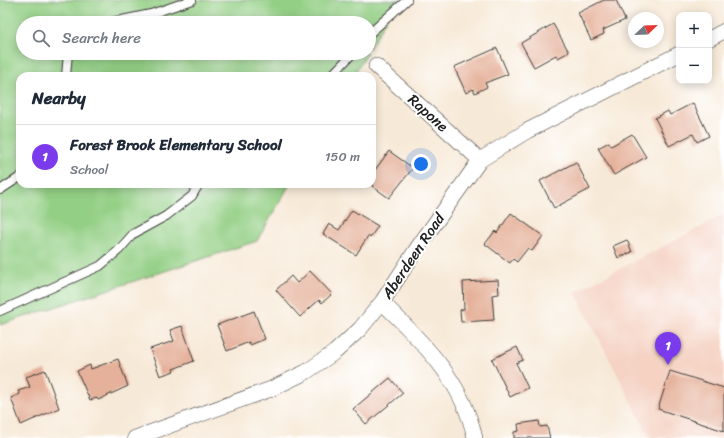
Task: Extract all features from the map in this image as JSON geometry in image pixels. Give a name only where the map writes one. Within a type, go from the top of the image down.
[{"type":"street","points":[[712,37],[724,31]]},
{"type":"street","name":"Aberdeen Road","points":[[136,438],[271,389],[306,372],[340,348],[360,329],[382,302],[418,246],[480,160],[527,131],[676,56]]},
{"type":"street","name":"Rapone","points":[[376,66],[480,160]]},
{"type":"street","points":[[382,302],[428,349],[448,375],[464,404],[475,438]]},
{"type":"lane","points":[[141,16],[192,0]]},
{"type":"lane","points":[[376,28],[406,0]]},
{"type":"lane","points":[[66,72],[67,60]]},
{"type":"lane","points":[[335,72],[346,60]]},
{"type":"lane","points":[[0,190],[16,180]]},
{"type":"lane","points":[[0,311],[100,266],[119,250],[133,234],[166,216],[192,196],[197,188]]},
{"type":"shaded area","points":[[724,215],[724,438],[650,438],[575,292]]},
{"type":"green space","points":[[0,0],[400,0],[396,2],[376,37],[376,16],[16,16],[16,60],[363,60],[355,72],[16,72],[16,188],[288,188],[257,241],[0,325]]},
{"type":"building","points":[[604,0],[616,0],[625,20],[603,30],[604,34],[591,40],[578,13]]},
{"type":"building","points":[[553,24],[569,52],[558,58],[556,55],[534,67],[521,43]]},
{"type":"building","points":[[497,48],[508,74],[485,83],[487,87],[475,93],[473,89],[466,93],[454,67]]},
{"type":"building","points":[[693,103],[709,136],[697,142],[693,134],[669,146],[655,118],[668,111],[670,115]]},
{"type":"building","points":[[632,134],[646,157],[614,175],[598,148],[609,142],[611,146]]},
{"type":"building","points":[[389,151],[413,168],[389,198],[375,188],[376,169]]},
{"type":"building","points":[[576,162],[590,189],[554,208],[540,181]]},
{"type":"building","points":[[352,210],[378,226],[370,238],[368,236],[356,255],[323,234],[329,224],[339,230]]},
{"type":"building","points":[[511,213],[543,236],[532,251],[528,248],[517,262],[513,259],[510,263],[485,244],[495,231],[497,233]]},
{"type":"building","points":[[627,240],[632,252],[618,258],[613,246]]},
{"type":"building","points":[[310,271],[332,294],[322,303],[319,300],[300,317],[276,290],[291,276],[297,283]]},
{"type":"building","points":[[498,280],[499,294],[492,295],[494,320],[461,322],[460,310],[464,309],[463,282]]},
{"type":"building","points":[[254,311],[265,339],[250,345],[249,342],[227,351],[217,325]]},
{"type":"building","points":[[182,326],[194,361],[160,376],[150,349],[174,341],[170,330]]},
{"type":"building","points":[[517,347],[523,360],[516,363],[528,388],[510,397],[492,359]]},
{"type":"building","points":[[118,359],[128,386],[98,400],[97,398],[90,400],[77,371],[90,365],[91,369]]},
{"type":"building","points":[[45,370],[59,408],[21,425],[11,398],[20,394],[18,391],[30,387],[26,377]]},
{"type":"building","points":[[670,371],[724,388],[724,431],[658,409]]},
{"type":"building","points":[[390,378],[403,393],[366,424],[353,409]]},
{"type":"building","points":[[539,421],[540,427],[547,426],[550,438],[514,438],[514,432],[519,431],[518,424]]},
{"type":"place","name":"Forest Brook Elementary School","points":[[668,365]]}]
